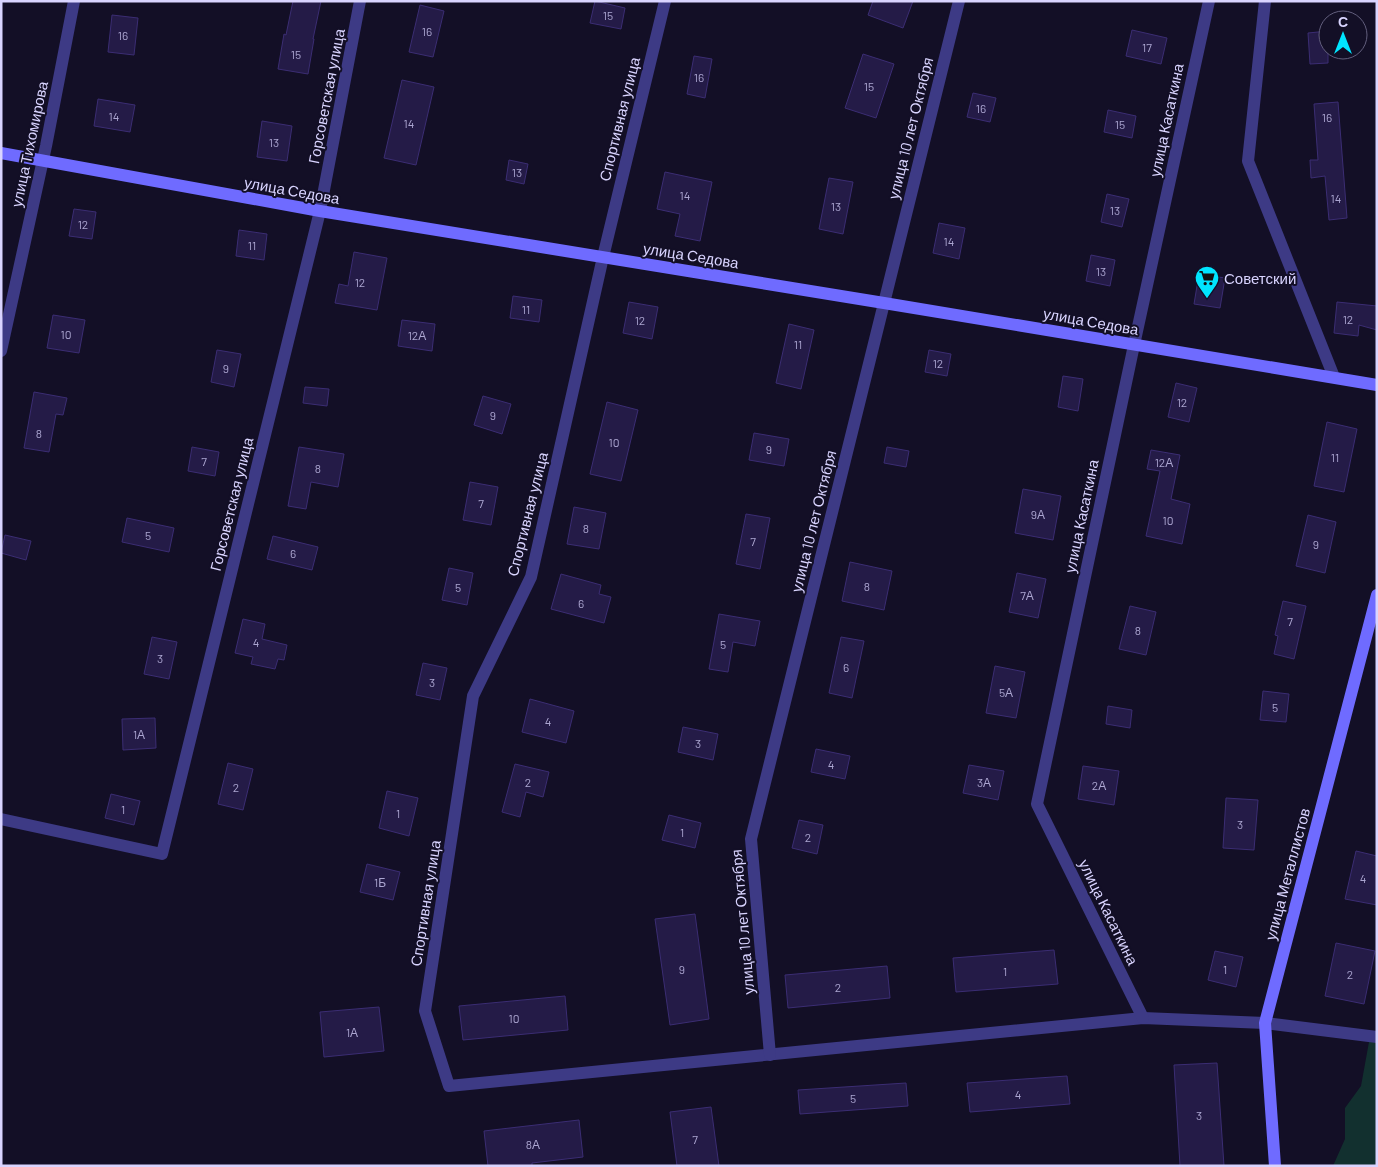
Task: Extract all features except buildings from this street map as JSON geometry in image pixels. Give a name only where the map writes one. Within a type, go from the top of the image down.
[{"type":"street","name":"улица Тихомирова","points":[[1,351],[43,161],[74,1]]},
{"type":"street","name":"Горсоветская улица","points":[[1,819],[162,854],[320,212],[360,1]]},
{"type":"street","name":"Спортивная улица","points":[[665,1],[603,257],[531,577],[473,696],[425,1011],[449,1086],[770,1055]]},
{"type":"street","name":"улица 10 лет Октября","points":[[770,1055],[751,839],[959,1]]},
{"type":"street","name":"улица Касаткина","points":[[1142,1018],[1037,804],[1209,1]]},
{"type":"street","points":[[1265,1],[1248,161],[1334,378]]},
{"type":"street","name":"улица Седова","points":[[1,153],[320,212],[884,302],[1377,385]]},
{"type":"street","name":"улица Металлистов","points":[[1275,1166],[1265,1023],[1377,595]]},
{"type":"street","points":[[770,1055],[1142,1018],[1265,1023],[1377,1037]]},
{"type":"green space","points":[[1371,1031],[1377,1031],[1377,1166],[1333,1166],[1345,1139],[1345,1108],[1361,1086]]},
{"type":"place","name":"Советский","points":[[1207,299]]}]
